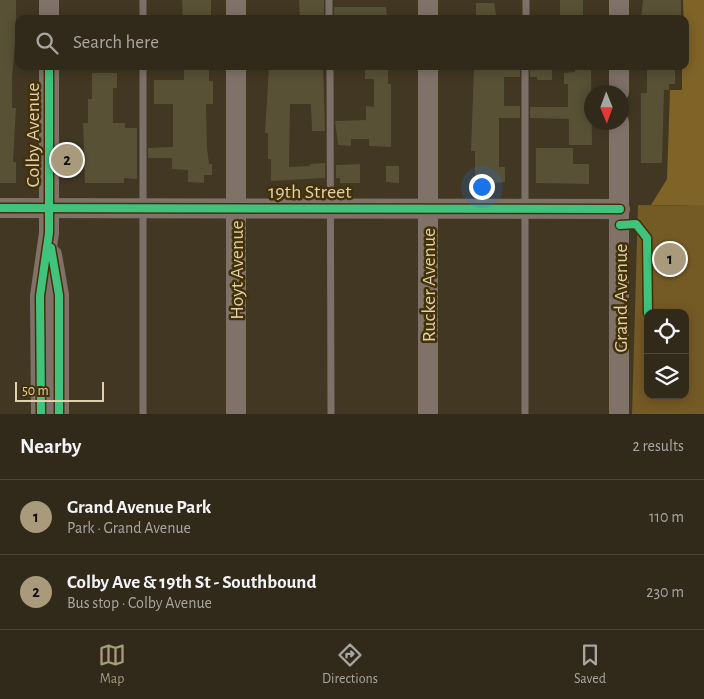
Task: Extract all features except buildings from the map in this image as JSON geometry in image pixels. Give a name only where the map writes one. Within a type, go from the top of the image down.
[{"type":"street","points":[[48,0],[48,15]]},
{"type":"street","points":[[236,0],[236,15]]},
{"type":"street","points":[[428,0],[428,15]]},
{"type":"street","points":[[619,0],[619,15]]},
{"type":"street","name":"Colby Avenue","points":[[40,414],[40,296],[49,233],[49,70]]},
{"type":"street","name":"Hoyt Avenue","points":[[236,70],[236,414]]},
{"type":"street","name":"Rucker Avenue","points":[[428,70],[428,414]]},
{"type":"street","points":[[619,70],[619,85]]},
{"type":"street","name":"Grand Avenue","points":[[619,130],[620,414]]},
{"type":"street","name":"19th Street","points":[[0,208],[525,207],[620,209]]},
{"type":"street","name":"Colby Avenue","points":[[49,233],[59,295],[59,414]]},
{"type":"lane","points":[[142,0],[143,15]]},
{"type":"lane","points":[[329,0],[329,15]]},
{"type":"lane","points":[[526,0],[526,15]]},
{"type":"lane","points":[[143,70],[143,414]]},
{"type":"lane","points":[[330,70],[332,414]]},
{"type":"lane","points":[[525,70],[526,414]]},
{"type":"shaded area","points":[[683,0],[704,0],[704,206],[651,205],[667,179],[670,90],[682,90],[682,70],[689,70],[689,15],[683,15]]},
{"type":"shaded area","points":[[638,205],[704,206],[704,414],[632,414]]},
{"type":"cycle path","points":[[41,414],[40,296],[49,233],[49,70]]},
{"type":"cycle path","points":[[0,208],[620,209]]},
{"type":"cycle path","points":[[620,225],[636,224],[647,238],[648,309]]},
{"type":"cycle path","points":[[51,248],[59,295],[59,414]]},
{"type":"place","name":"Colby Ave & 19th St - Southbound","points":[[67,160]]},
{"type":"place","name":"Grand Avenue Park","points":[[670,259]]}]
